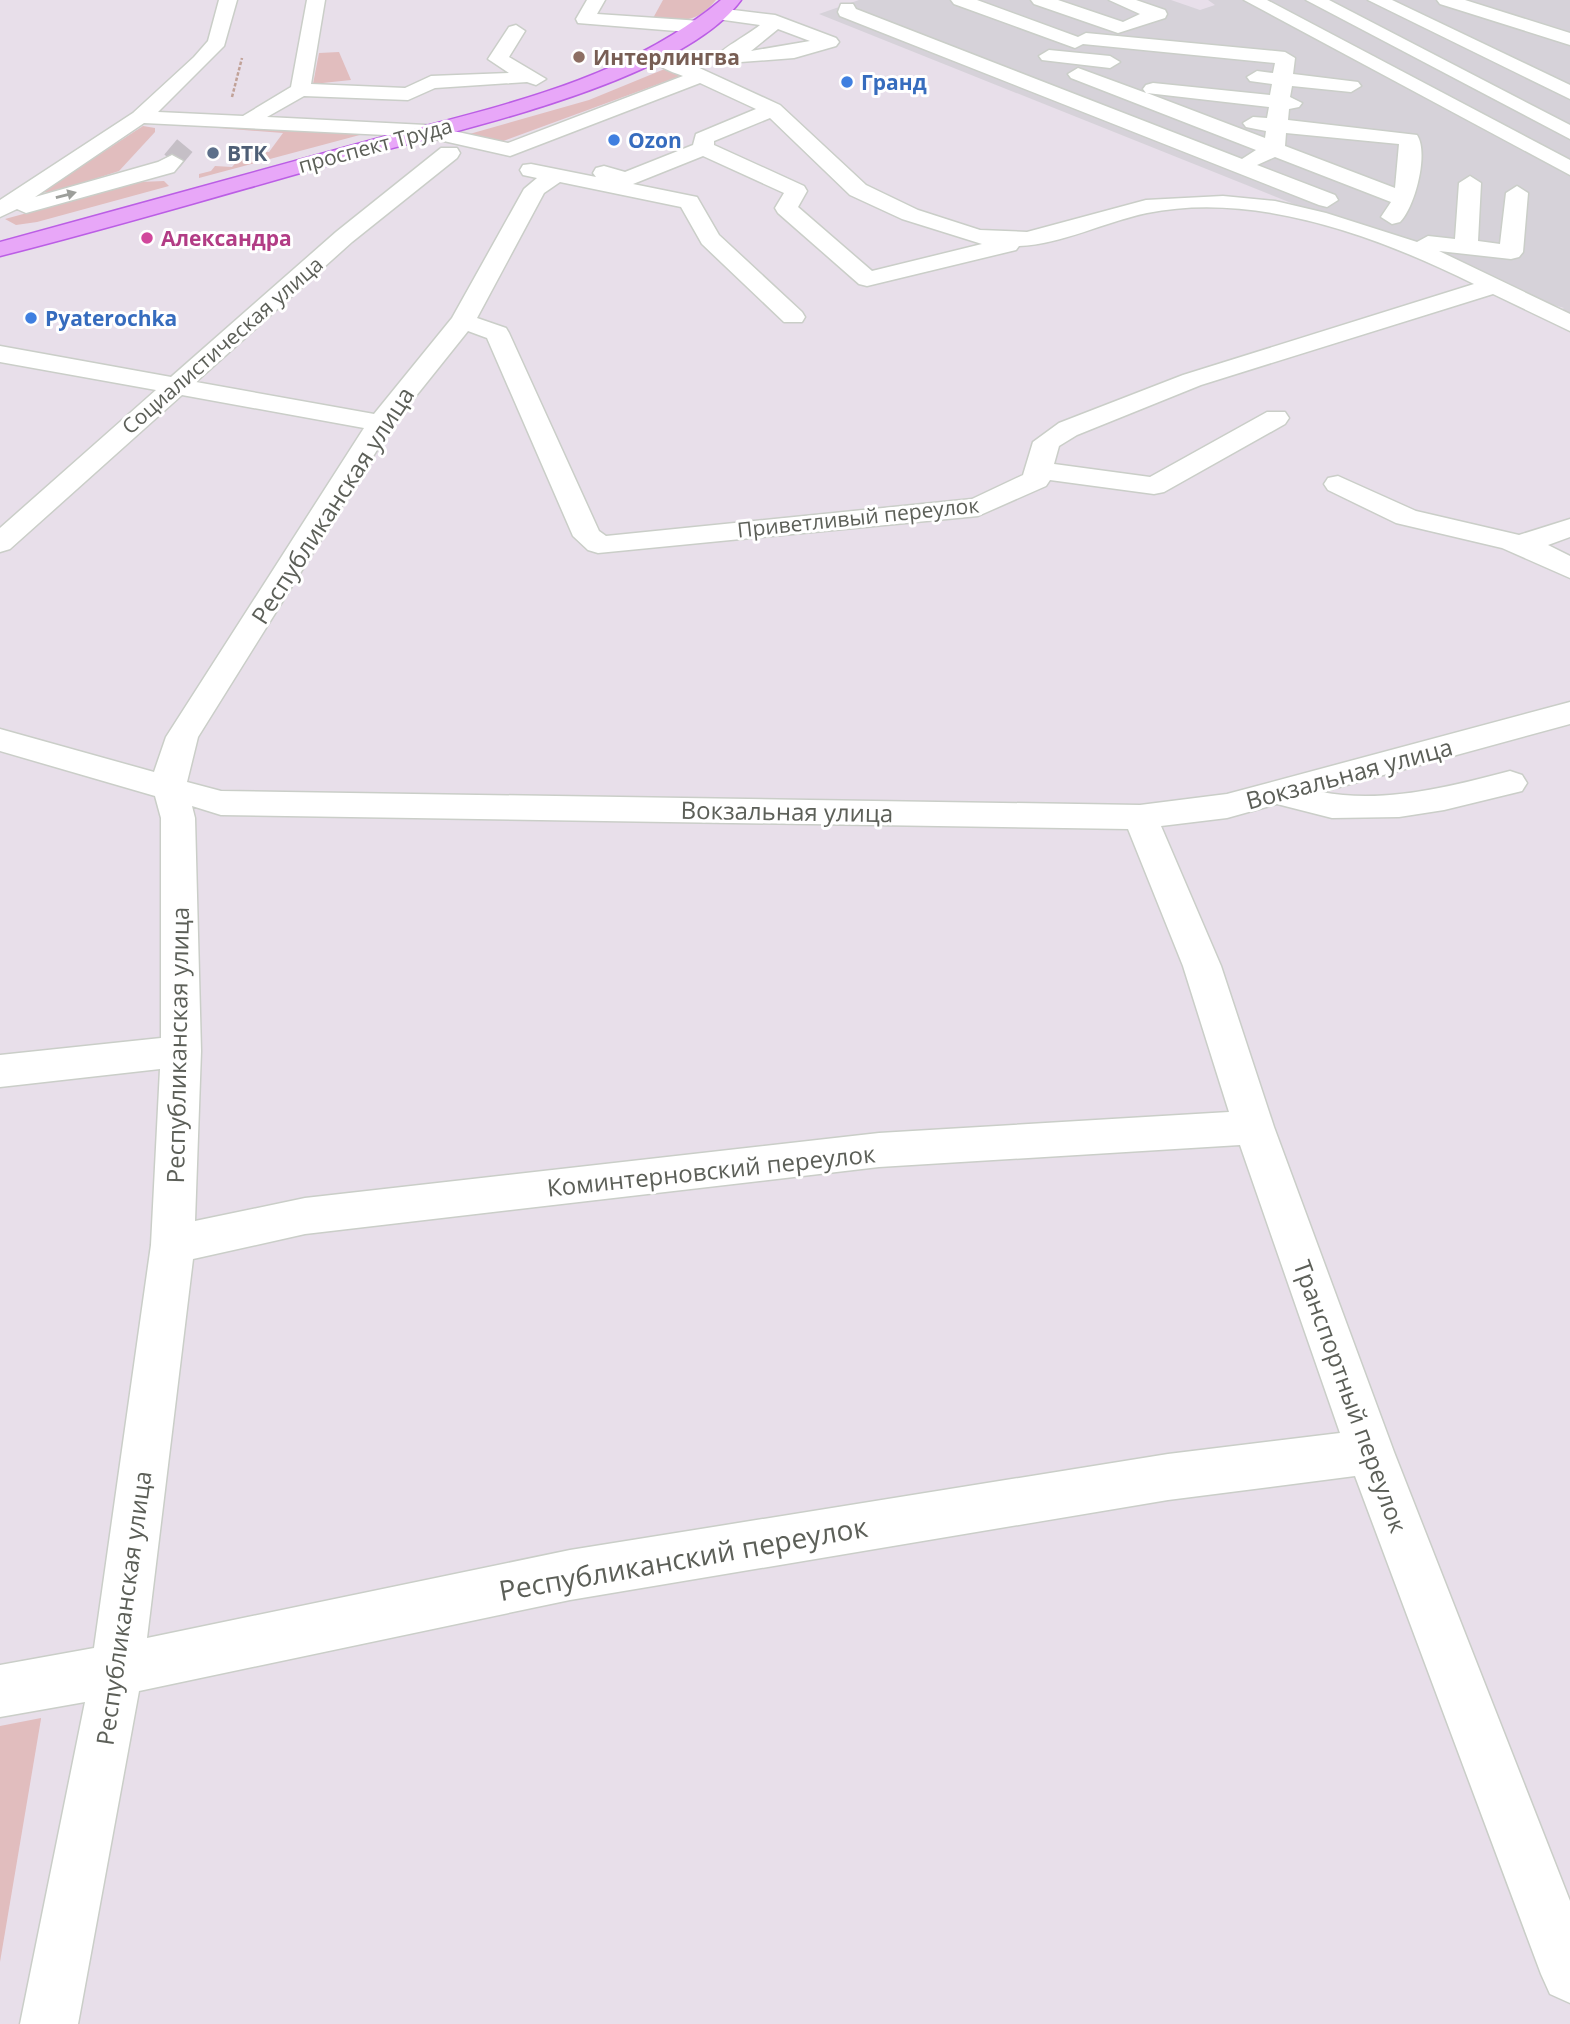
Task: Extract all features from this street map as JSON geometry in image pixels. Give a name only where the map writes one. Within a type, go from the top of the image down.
[{"type":"main road","name":"проспект Труда","points":[[0,249],[419,133],[559,91],[656,54],[701,27],[726,5]]},
{"type":"street","points":[[0,211],[140,117],[201,61],[217,42],[228,0]]},
{"type":"street","points":[[300,90],[316,0]]},
{"type":"street","points":[[596,0],[585,19],[701,27]]},
{"type":"street","points":[[872,0],[840,8],[1395,226],[1400,235],[1423,243],[1511,252],[1526,180],[1570,172]]},
{"type":"street","points":[[960,0],[1080,40],[1285,58],[1274,149]]},
{"type":"street","points":[[1040,0],[1125,25]]},
{"type":"street","points":[[1040,57],[1125,25],[1167,20],[1118,0]]},
{"type":"street","points":[[1252,0],[1570,172]]},
{"type":"street","points":[[1315,0],[1570,133]]},
{"type":"street","points":[[1377,0],[1570,93]]},
{"type":"street","points":[[1446,0],[1570,39]]},
{"type":"street","points":[[726,5],[778,13]]},
{"type":"street","points":[[1475,24],[1515,37],[1559,57]]},
{"type":"street","points":[[516,31],[498,59],[559,91]]},
{"type":"street","points":[[656,54],[699,77],[773,109],[849,184],[900,209],[981,237],[1027,240]]},
{"type":"street","points":[[1040,57],[1132,64]]},
{"type":"street","points":[[1040,57],[1404,199]]},
{"type":"street","points":[[249,122],[257,114],[300,90],[408,94],[431,82],[488,81],[530,76]]},
{"type":"street","points":[[1241,76],[1351,86]]},
{"type":"street","points":[[510,150],[699,77]]},
{"type":"street","points":[[1106,85],[1306,105]]},
{"type":"street","points":[[704,148],[703,138],[773,109]]},
{"type":"street","points":[[1188,116],[1410,139],[1400,163],[1404,199],[1399,212],[1385,222]]},
{"type":"street","points":[[140,117],[190,129],[249,122],[419,133],[510,150],[627,179],[704,148],[796,191],[786,208],[867,279],[1027,240],[1132,208],[1170,203],[1272,207],[1330,219],[1496,285],[1570,324]]},
{"type":"street","points":[[419,133],[449,153],[689,202],[710,239],[793,317]]},
{"type":"street","points":[[1241,166],[1274,149],[1354,158]]},
{"type":"street","name":"Социалистическая улица","points":[[0,542],[344,237],[449,153]]},
{"type":"street","points":[[0,211],[169,164],[195,195]]},
{"type":"street","name":"Республиканская улица","points":[[49,2024],[117,1670],[173,1245],[181,1051],[178,818],[168,786],[172,762],[183,737],[381,423],[463,321],[535,189],[556,175]]},
{"type":"street","points":[[1466,247],[1470,183]]},
{"type":"street","name":"Приветливый переулок","points":[[463,321],[497,333],[587,536],[598,544],[611,545],[978,507],[1026,487],[1036,480],[1047,442],[1068,429],[1192,380],[1496,285]]},
{"type":"street","points":[[0,354],[381,423]]},
{"type":"street","points":[[1038,470],[1153,486],[1276,418]]},
{"type":"street","points":[[1338,484],[1406,517],[1518,545],[1555,558],[1570,569]]},
{"type":"street","points":[[1518,545],[1570,528]]},
{"type":"street","name":"Вокзальная улица","points":[[0,740],[221,803],[1140,817],[1227,806],[1570,713]]},
{"type":"street","points":[[1277,792],[1330,806],[1376,808],[1464,795],[1510,783]]},
{"type":"street","name":"Транспортный переулок","points":[[1140,817],[1202,966],[1254,1127],[1370,1452],[1570,1974]]},
{"type":"street","points":[[0,1071],[181,1051]]},
{"type":"street","name":"Коминтерновский переулок","points":[[173,1245],[305,1216],[865,1152],[1254,1127]]},
{"type":"street","name":"Республиканский переулок","points":[[0,1692],[570,1575],[1168,1477],[1370,1452]]},
{"type":"shaded area","points":[[663,0],[716,0],[695,17],[671,21],[652,20]]},
{"type":"shaded area","points":[[859,0],[1171,0],[1200,10],[1215,5],[1208,0],[1570,0],[1570,317],[1558,311],[1564,308],[1526,297],[819,14]]},
{"type":"shaded area","points":[[339,52],[351,80],[313,84],[319,53]]},
{"type":"shaded area","points":[[667,68],[683,75],[498,143],[466,135],[589,100]]},
{"type":"shaded area","points":[[143,126],[155,128],[155,132],[119,171],[51,193],[42,192]]},
{"type":"shaded area","points":[[227,126],[371,132],[199,178],[199,174],[211,171],[215,166],[232,167],[246,151],[269,152],[283,133],[219,128]]},
{"type":"shaded area","points":[[164,181],[169,186],[37,222],[16,225],[5,219],[140,182]]},
{"type":"shaded area","points":[[41,1719],[0,1962],[0,1726]]},
{"type":"tunnel","points":[[172,161],[187,143]]},
{"type":"place","name":"Интерлингва","points":[[579,57]]},
{"type":"place","name":"Гранд","points":[[847,82]]},
{"type":"place","name":"Ozon","points":[[614,140]]},
{"type":"place","name":"ВТК","points":[[213,153]]},
{"type":"place","name":"Александра","points":[[147,238]]},
{"type":"place","name":"Pyaterochka","points":[[31,318]]}]
